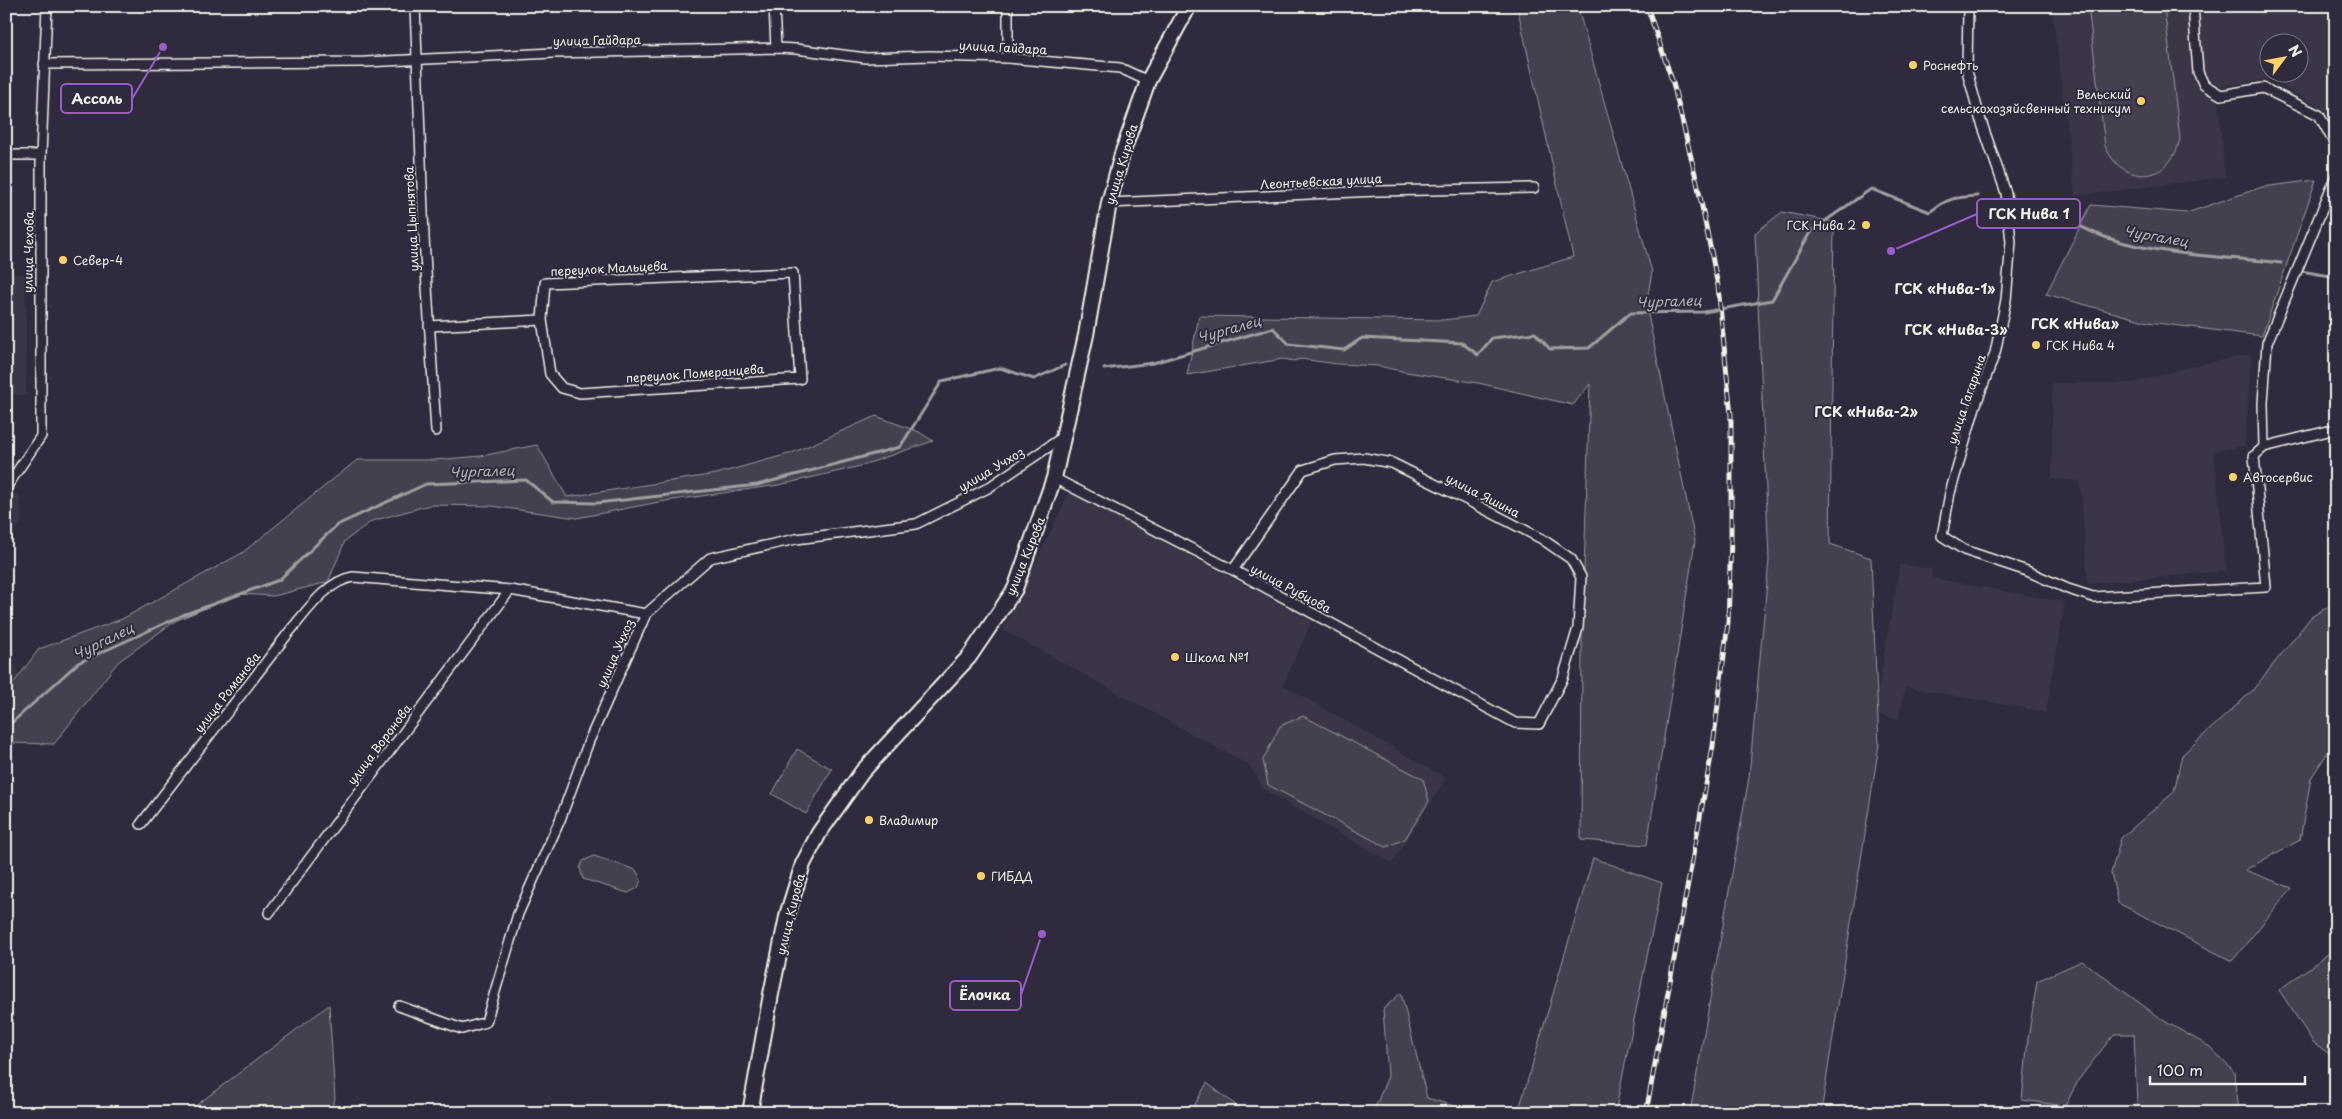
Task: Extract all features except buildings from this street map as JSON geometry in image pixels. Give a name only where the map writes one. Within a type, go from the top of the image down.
[{"type":"main road","name":"улица Кирова","points":[[750,1113],[788,912],[802,864],[819,832],[862,772],[969,657],[1015,589],[1054,478],[1086,335],[1109,203],[1122,154],[1148,81],[1189,6]]},
{"type":"street","name":"улица Чехова","points":[[6,488],[41,436],[41,155],[47,6]]},
{"type":"street","name":"улица Цыпнятова","points":[[415,6],[429,326],[436,431]]},
{"type":"street","points":[[774,6],[776,48]]},
{"type":"street","points":[[1008,6],[1008,58]]},
{"type":"street","name":"улица Гагарина","points":[[1968,6],[1967,71],[1980,118],[2006,193],[2010,242],[2006,300],[1995,353],[1974,407],[1950,493],[1942,536],[1964,550],[2028,571],[2068,589],[2093,596],[2266,587],[2254,456],[2264,447]]},
{"type":"street","points":[[2193,6],[2198,72],[2204,84],[2221,95],[2262,88],[2319,116],[2336,146]]},
{"type":"street","name":"улица Гайдара","points":[[44,64],[135,65],[416,60],[553,53],[776,48],[866,58],[930,56],[1008,58],[1120,68],[1148,81]]},
{"type":"street","points":[[6,155],[41,155]]},
{"type":"street","points":[[2336,176],[2267,343],[2262,403],[2264,447],[2336,429]]},
{"type":"street","name":"Леонтьевская улица","points":[[1109,203],[1378,191],[1534,188]]},
{"type":"street","name":"переулок Померанцева","points":[[542,320],[550,374],[562,388],[580,393],[800,378],[793,273]]},
{"type":"street","name":"переулок Мальцева","points":[[542,320],[544,283],[793,273]]},
{"type":"street","points":[[429,326],[542,320]]},
{"type":"street","name":"улица Учхоз","points":[[399,1006],[462,1029],[486,1022],[518,914],[560,820],[589,741],[646,614],[710,558],[796,539],[916,524],[988,488],[1063,437]]},
{"type":"street","name":"улица Яшина","points":[[1233,570],[1303,470],[1345,459],[1364,458],[1392,463],[1542,539],[1571,559],[1581,577],[1578,628],[1563,678],[1539,724],[1515,723]]},
{"type":"street","name":"улица Рубцова","points":[[1054,478],[1233,570],[1515,723]]},
{"type":"street","name":"улица Романова","points":[[141,824],[290,631],[313,604],[338,581],[353,577],[510,590]]},
{"type":"street","points":[[510,590],[646,614]]},
{"type":"street","name":"улица Воронова","points":[[269,913],[510,590]]},
{"type":"shaded area","points":[[1517,6],[1579,12],[1652,272],[1646,305],[1695,541],[1647,845],[1581,840],[1582,634],[1590,384],[1573,405],[1478,383],[1378,366],[1337,364],[1301,359],[1293,361],[1283,359],[1187,375],[1199,316],[1443,320],[1476,316],[1492,282],[1573,257]]},
{"type":"shaded area","name":"Вельский сельскохозяйсвенный техникум","points":[[2052,6],[2336,6],[2336,116],[2274,82],[2310,82],[2310,32],[2260,32],[2260,80],[2217,87],[2225,177],[2075,196]]},
{"type":"shaded area","points":[[2088,6],[2164,6],[2180,138],[2175,153],[2167,164],[2158,171],[2146,175],[2135,174],[2123,169],[2113,160],[2105,146]]},
{"type":"shaded area","points":[[2316,180],[2262,336],[2148,322],[2046,294],[2091,205],[2187,213],[2262,187]]},
{"type":"shaded area","points":[[1782,212],[1834,222],[1830,544],[1871,558],[1879,745],[1821,1113],[1690,1113],[1749,777],[1769,560],[1755,233]]},
{"type":"shaded area","points":[[6,274],[26,274],[26,395],[6,395]]},
{"type":"shaded area","points":[[2251,354],[2245,446],[2214,451],[2226,571],[2088,584],[2080,481],[2052,479],[2052,383],[2133,383],[2192,366]]},
{"type":"shaded area","points":[[876,416],[919,432],[933,441],[857,467],[779,485],[659,502],[577,518],[491,506],[430,505],[372,521],[345,541],[328,582],[274,596],[239,594],[175,621],[118,662],[54,744],[6,743],[6,693],[39,649],[122,619],[242,553],[357,460],[434,460],[481,456],[537,445],[567,497],[716,474],[792,453]]},
{"type":"shaded area","name":"Школа №1","points":[[1070,491],[1312,621],[1283,685],[1446,778],[1392,863],[1264,790],[1250,766],[1003,630]]},
{"type":"shaded area","points":[[20,494],[21,525],[6,537],[6,495]]},
{"type":"shaded area","points":[[1900,564],[1932,569],[1931,578],[2065,602],[2046,712],[1905,687],[1899,719],[1874,714]]},
{"type":"shaded area","points":[[6,576],[19,694],[6,696]]},
{"type":"shaded area","points":[[2336,602],[2336,740],[2311,778],[2300,840],[2245,870],[2292,888],[2232,961],[2118,903],[2111,873],[2121,838],[2174,792],[2182,755],[2252,691],[2311,617]]},
{"type":"shaded area","points":[[1303,716],[1423,779],[1429,801],[1405,839],[1386,847],[1268,785],[1263,760],[1280,726]]},
{"type":"shaded area","points":[[797,749],[832,769],[806,814],[772,794]]},
{"type":"shaded area","points":[[594,856],[636,870],[641,880],[638,888],[628,893],[583,879],[580,868],[583,861]]},
{"type":"shaded area","points":[[1593,858],[1662,883],[1615,1113],[1518,1113]]},
{"type":"shaded area","points":[[2336,948],[2336,1059],[2313,1042],[2279,990]]},
{"type":"shaded area","points":[[2082,961],[2166,1022],[2210,1047],[2234,1072],[2238,1113],[2129,1113],[2137,1106],[2134,1034],[2114,1034],[2079,1079],[2065,1106],[2022,1100],[2028,1039],[2037,981]]},
{"type":"shaded area","points":[[1401,993],[1427,1098],[1471,1111],[1471,1113],[1373,1113],[1388,1076],[1383,1009]]},
{"type":"shaded area","points":[[329,1005],[335,1099],[329,1113],[186,1113]]},
{"type":"shaded area","points":[[1207,1083],[1246,1113],[1190,1113]]},
{"type":"waterway","name":"Чургалец","points":[[1104,369],[1153,363],[1273,328],[1289,344],[1344,350],[1362,338],[1462,343],[1478,355],[1492,338],[1535,333],[1550,349],[1589,348],[1630,313],[1704,312],[1772,300],[1811,231],[1871,189],[1930,212],[1952,199],[1978,196]]},
{"type":"waterway","name":"Чургалец","points":[[2036,201],[2092,232],[2130,244],[2195,255],[2281,263]]},
{"type":"waterway","name":"Чургалец","points":[[2301,271],[2336,277]]},
{"type":"waterway","name":"Чургалец","points":[[6,728],[78,663],[183,615],[279,580],[337,525],[426,484],[526,480],[553,502],[597,503],[757,485],[900,447],[942,381],[1000,368],[1034,379],[1065,365]]},
{"type":"railway","points":[[1646,1113],[1713,746],[1728,622],[1731,539],[1731,415],[1718,286],[1697,182],[1673,83],[1647,6]]},
{"type":"place","name":"Ассоль","points":[[163,47]]},
{"type":"place","name":"Роснефть","points":[[1913,65]]},
{"type":"place","name":"Вельский сельскохозяйсвенный техникум","points":[[2141,101]]},
{"type":"place","name":"ГСК Нива 2","points":[[1866,225]]},
{"type":"place","name":"ГСК Нива 1","points":[[1891,251]]},
{"type":"place","name":"Север-4","points":[[63,260]]},
{"type":"place","name":"ГСК Нива 4","points":[[2036,345]]},
{"type":"place","name":"Автосервис","points":[[2233,477]]},
{"type":"place","name":"Школа №1","points":[[1175,657]]},
{"type":"place","name":"Владимир","points":[[869,820]]},
{"type":"place","name":"ГИБДД","points":[[981,876]]},
{"type":"place","name":"Ёлочка","points":[[1042,934]]},
{"type":"district","name":"ГСК «Нива-1»","points":[[1945,288]]},
{"type":"district","name":"ГСК «Нива»","points":[[2075,323]]},
{"type":"district","name":"ГСК «Нива-3»","points":[[1956,329]]},
{"type":"district","name":"ГСК «Нива-2»","points":[[1866,411]]}]
